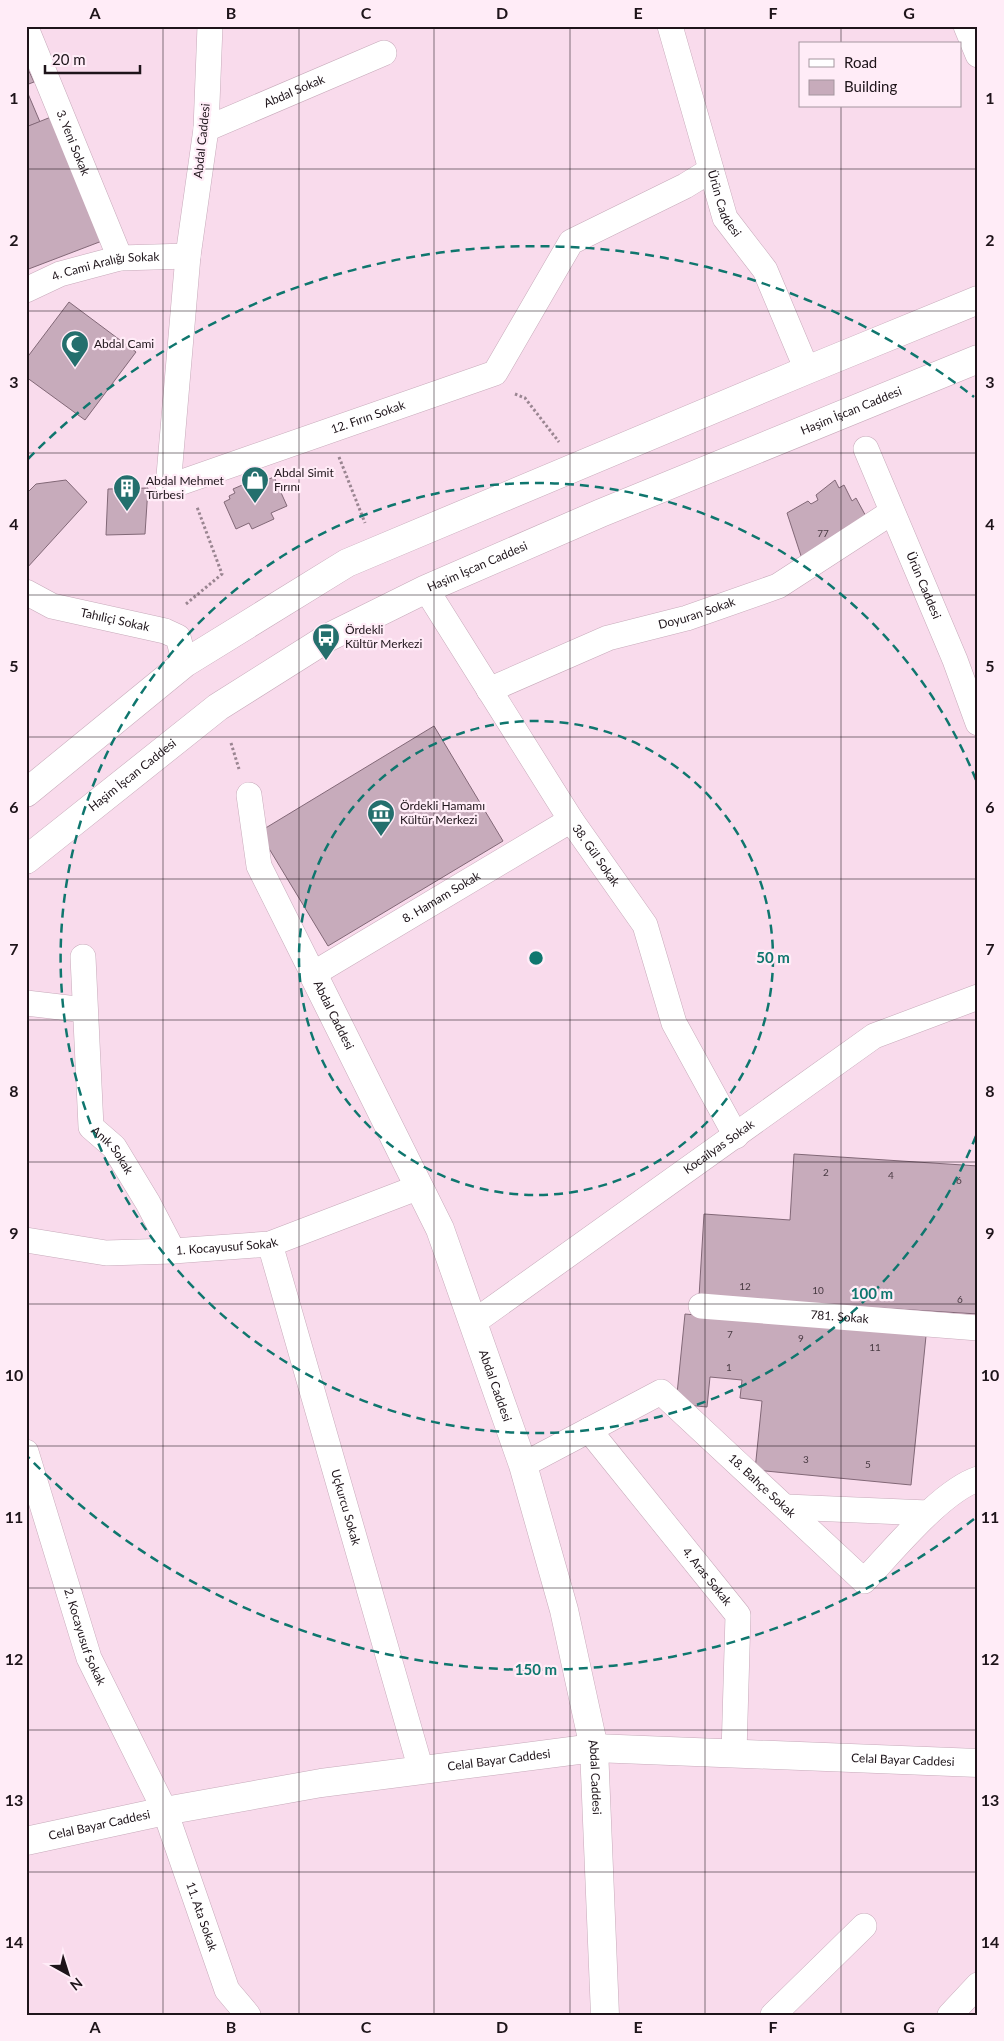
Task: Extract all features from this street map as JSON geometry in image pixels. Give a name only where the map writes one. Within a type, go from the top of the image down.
[{"type":"main road","points":[[26,793],[184,663],[347,563],[978,300]]},
{"type":"main road","name":"Haşim İşcan Caddesi","points":[[26,860],[218,707],[329,637],[426,589],[601,513],[978,359]]},
{"type":"main road","points":[[26,865],[48,843]]},
{"type":"main road","name":"Abdal Caddesi","points":[[313,974],[440,1229],[523,1465],[564,1610],[594,1748],[605,2015]]},
{"type":"main road","name":"Celal Bayar Caddesi","points":[[26,1841],[321,1783],[594,1748],[978,1763]]},
{"type":"street","name":"Abdal Caddesi","points":[[188,256],[206,129],[210,26]]},
{"type":"street","name":"Ürün Caddesi","points":[[670,26],[725,218],[766,270],[807,370]]},
{"type":"street","points":[[966,26],[978,55]]},
{"type":"street","name":"3. Yeni Sokak","points":[[26,28],[120,258]]},
{"type":"street","name":"Abdal Sokak","points":[[206,129],[384,53]]},
{"type":"street","points":[[502,382],[571,242],[685,186],[712,170]]},
{"type":"street","name":"4. Cami Aralığı Sokak","points":[[26,290],[60,274],[120,258],[188,256]]},
{"type":"street","name":"12. Fırın Sokak","points":[[188,256],[168,487],[328,431],[502,382]]},
{"type":"street","name":"Ürün Caddesi","points":[[866,449],[977,716]]},
{"type":"street","name":"Doyuran Sokak","points":[[489,690],[608,638],[687,618],[778,586],[892,512]]},
{"type":"street","name":"38. Gül Sokak","points":[[426,589],[571,820],[645,925],[674,1023],[736,1136]]},
{"type":"street","name":"Tahıliçi Sokak","points":[[26,592],[52,606],[165,631],[178,638],[184,663]]},
{"type":"street","name":"Abdal Caddesi","points":[[249,795],[258,866],[313,974]]},
{"type":"street","name":"8. Hamam Sokak","points":[[313,974],[571,820]]},
{"type":"street","name":"Anık Sokak","points":[[83,957],[91,1127],[114,1147],[148,1203],[173,1251]]},
{"type":"street","name":"Kocailyas Sokak","points":[[474,1322],[874,1036],[978,997]]},
{"type":"street","points":[[26,1003],[85,1010]]},
{"type":"street","name":"1. Kocayusuf Sokak","points":[[26,1240],[106,1253],[173,1251],[270,1244],[419,1187]]},
{"type":"street","name":"Uçkurcu Sokak","points":[[270,1244],[421,1770]]},
{"type":"street","name":"781. Sokak","points":[[701,1306],[978,1328]]},
{"type":"street","name":"18. Bahçe Sokak","points":[[523,1465],[661,1392],[864,1581],[928,1513],[965,1483],[978,1479]]},
{"type":"street","name":"4. Aras Sokak","points":[[588,1430],[738,1615],[734,1753]]},
{"type":"street","name":"2. Kocayusuf Sokak","points":[[26,1452],[89,1658],[166,1812]]},
{"type":"street","points":[[786,1507],[928,1513]]},
{"type":"street","name":"11. Ata Sokak","points":[[166,1812],[227,1990],[248,2015]]},
{"type":"street","points":[[773,2015],[864,1926]]},
{"type":"street","points":[[950,2015],[978,1985]]},
{"type":"path","points":[[502,382],[525,398],[559,442]]},
{"type":"path","points":[[328,431],[365,523]]},
{"type":"path","points":[[186,604],[222,574],[187,480]]},
{"type":"building","points":[[26,69],[28,69],[34,82],[26,85]]},
{"type":"building","points":[[26,89],[40,122],[26,127]]},
{"type":"building","points":[[56,115],[102,241],[26,270],[26,127]]},
{"type":"building","name":"Abdal Cami","points":[[69,302],[136,352],[85,420],[26,377],[26,359]]},
{"type":"building","name":"Abdal Simit Fırını","points":[[274,477],[287,506],[271,513],[274,519],[252,529],[249,523],[236,529],[224,502],[235,493],[233,489],[254,480],[256,484]]},
{"type":"building","points":[[66,480],[87,502],[26,569],[26,494],[36,484]]},
{"type":"building","points":[[835,480],[839,488],[844,485],[852,501],[856,498],[869,522],[804,565],[787,513],[808,501],[811,504],[818,500],[816,495]]},
{"type":"building","name":"Abdal Mehmet Türbesi","points":[[148,488],[145,534],[106,535],[108,489]]},
{"type":"building","name":"Ördekli Hamamı Kültür Merkezi","points":[[434,726],[503,841],[328,946],[259,832]]},
{"type":"building","points":[[794,1154],[978,1166],[978,1314],[699,1297],[704,1214],[790,1220]]},
{"type":"building","points":[[685,1314],[926,1336],[911,1485],[755,1470],[762,1401],[740,1398],[742,1380],[710,1377],[707,1407],[676,1404]]},
{"type":"place","name":"Abdal Cami","points":[[75,368]]},
{"type":"place","name":"Abdal Simit Fırını","points":[[255,504]]},
{"type":"place","name":"Abdal Mehmet Türbesi","points":[[127,512]]},
{"type":"place","name":"Ördekli Kültür Merkezi","points":[[326,661]]},
{"type":"place","name":"Ördekli Hamamı Kültür Merkezi","points":[[381,837]]}]
